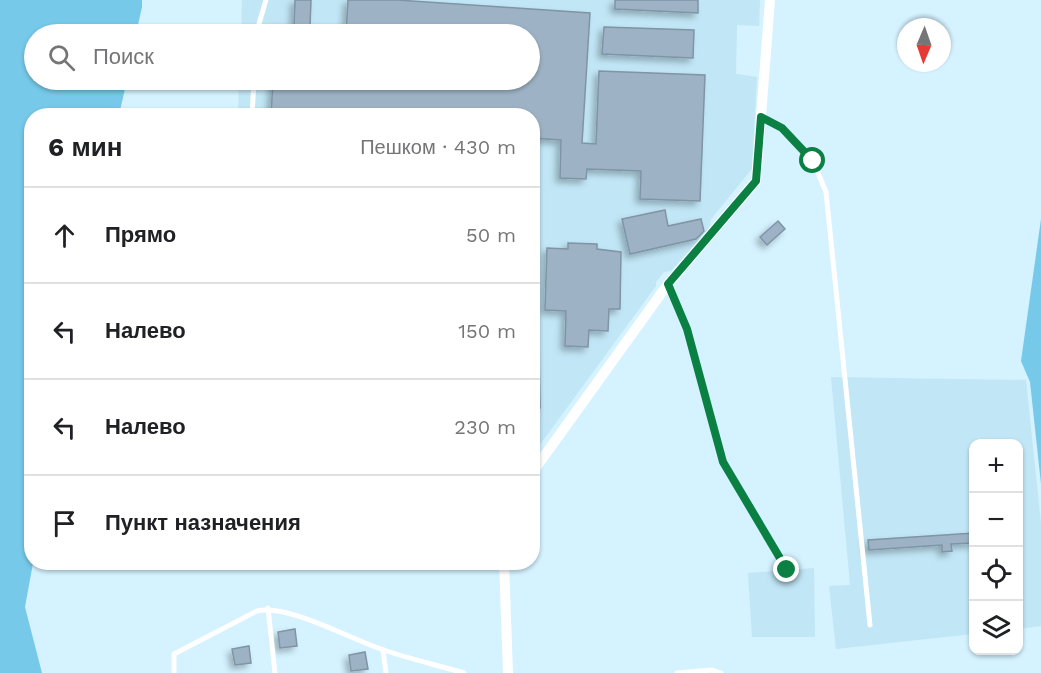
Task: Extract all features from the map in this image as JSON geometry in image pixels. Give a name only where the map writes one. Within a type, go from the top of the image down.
[{"type":"street","points":[[540,462],[668,284],[756,181],[770,0]]},
{"type":"street","points":[[504,570],[508,673]]},
{"type":"lane","points":[[259,24],[266,0]]},
{"type":"lane","points":[[252,108],[253,90]]},
{"type":"lane","points":[[761,117],[782,128],[813,161],[826,192],[870,625]]},
{"type":"lane","points":[[668,284],[687,329],[723,462],[787,570]]},
{"type":"lane","points":[[268,608],[275,673]]},
{"type":"lane","points":[[174,673],[174,654],[257,611],[268,608],[296,616],[383,650],[464,673]]},
{"type":"lane","points":[[383,650],[386,673]]},
{"type":"lane","points":[[677,673],[712,670],[721,673]]},
{"type":"shaded area","points":[[0,0],[142,0],[138,24],[24,24],[24,90],[125,90],[121,108],[24,108],[24,570],[32,570],[25,607],[42,673],[0,673]]},
{"type":"shaded area","points":[[242,0],[760,0],[759,26],[737,25],[736,74],[757,77],[752,169],[711,219],[709,228],[671,271],[664,272],[656,282],[656,286],[540,445],[540,108],[238,108],[239,90],[540,90],[540,24],[241,24]]},
{"type":"shaded area","points":[[1041,219],[1041,484],[1030,382],[1021,361]]},
{"type":"shaded area","points":[[831,377],[1026,380],[1041,523],[1041,626],[1023,628],[1023,439],[969,439],[969,634],[836,649],[829,586],[850,585]]},
{"type":"shaded area","points":[[814,568],[815,637],[752,637],[748,573]]},
{"type":"building","points":[[295,0],[311,0],[310,24],[294,24]]},
{"type":"building","points":[[348,0],[397,0],[590,13],[582,143],[596,144],[599,71],[705,75],[700,201],[640,199],[641,171],[587,169],[586,179],[560,178],[561,140],[540,139],[540,108],[271,108],[272,90],[540,90],[540,24],[347,24]]},
{"type":"building","points":[[615,0],[698,0],[698,13],[615,9]]},
{"type":"building","points":[[604,27],[694,30],[693,58],[602,54]]},
{"type":"building","points":[[665,210],[668,226],[701,219],[704,231],[696,239],[630,254],[622,219]]},
{"type":"building","points":[[778,221],[785,229],[767,245],[760,237]]},
{"type":"building","points":[[568,243],[597,244],[597,249],[621,252],[620,309],[609,309],[608,331],[589,330],[588,347],[565,346],[566,311],[545,310],[547,248],[568,249]]},
{"type":"building","points":[[969,533],[969,543],[951,544],[952,551],[942,552],[942,545],[869,550],[868,540]]},
{"type":"building","points":[[295,629],[297,646],[280,648],[278,632]]},
{"type":"building","points":[[249,646],[251,663],[235,665],[232,649]]},
{"type":"building","points":[[365,652],[368,669],[351,671],[349,655]]},
{"type":"route","points":[[787,570],[723,462],[687,329],[668,284],[756,181],[761,117],[782,128],[813,161]]}]
